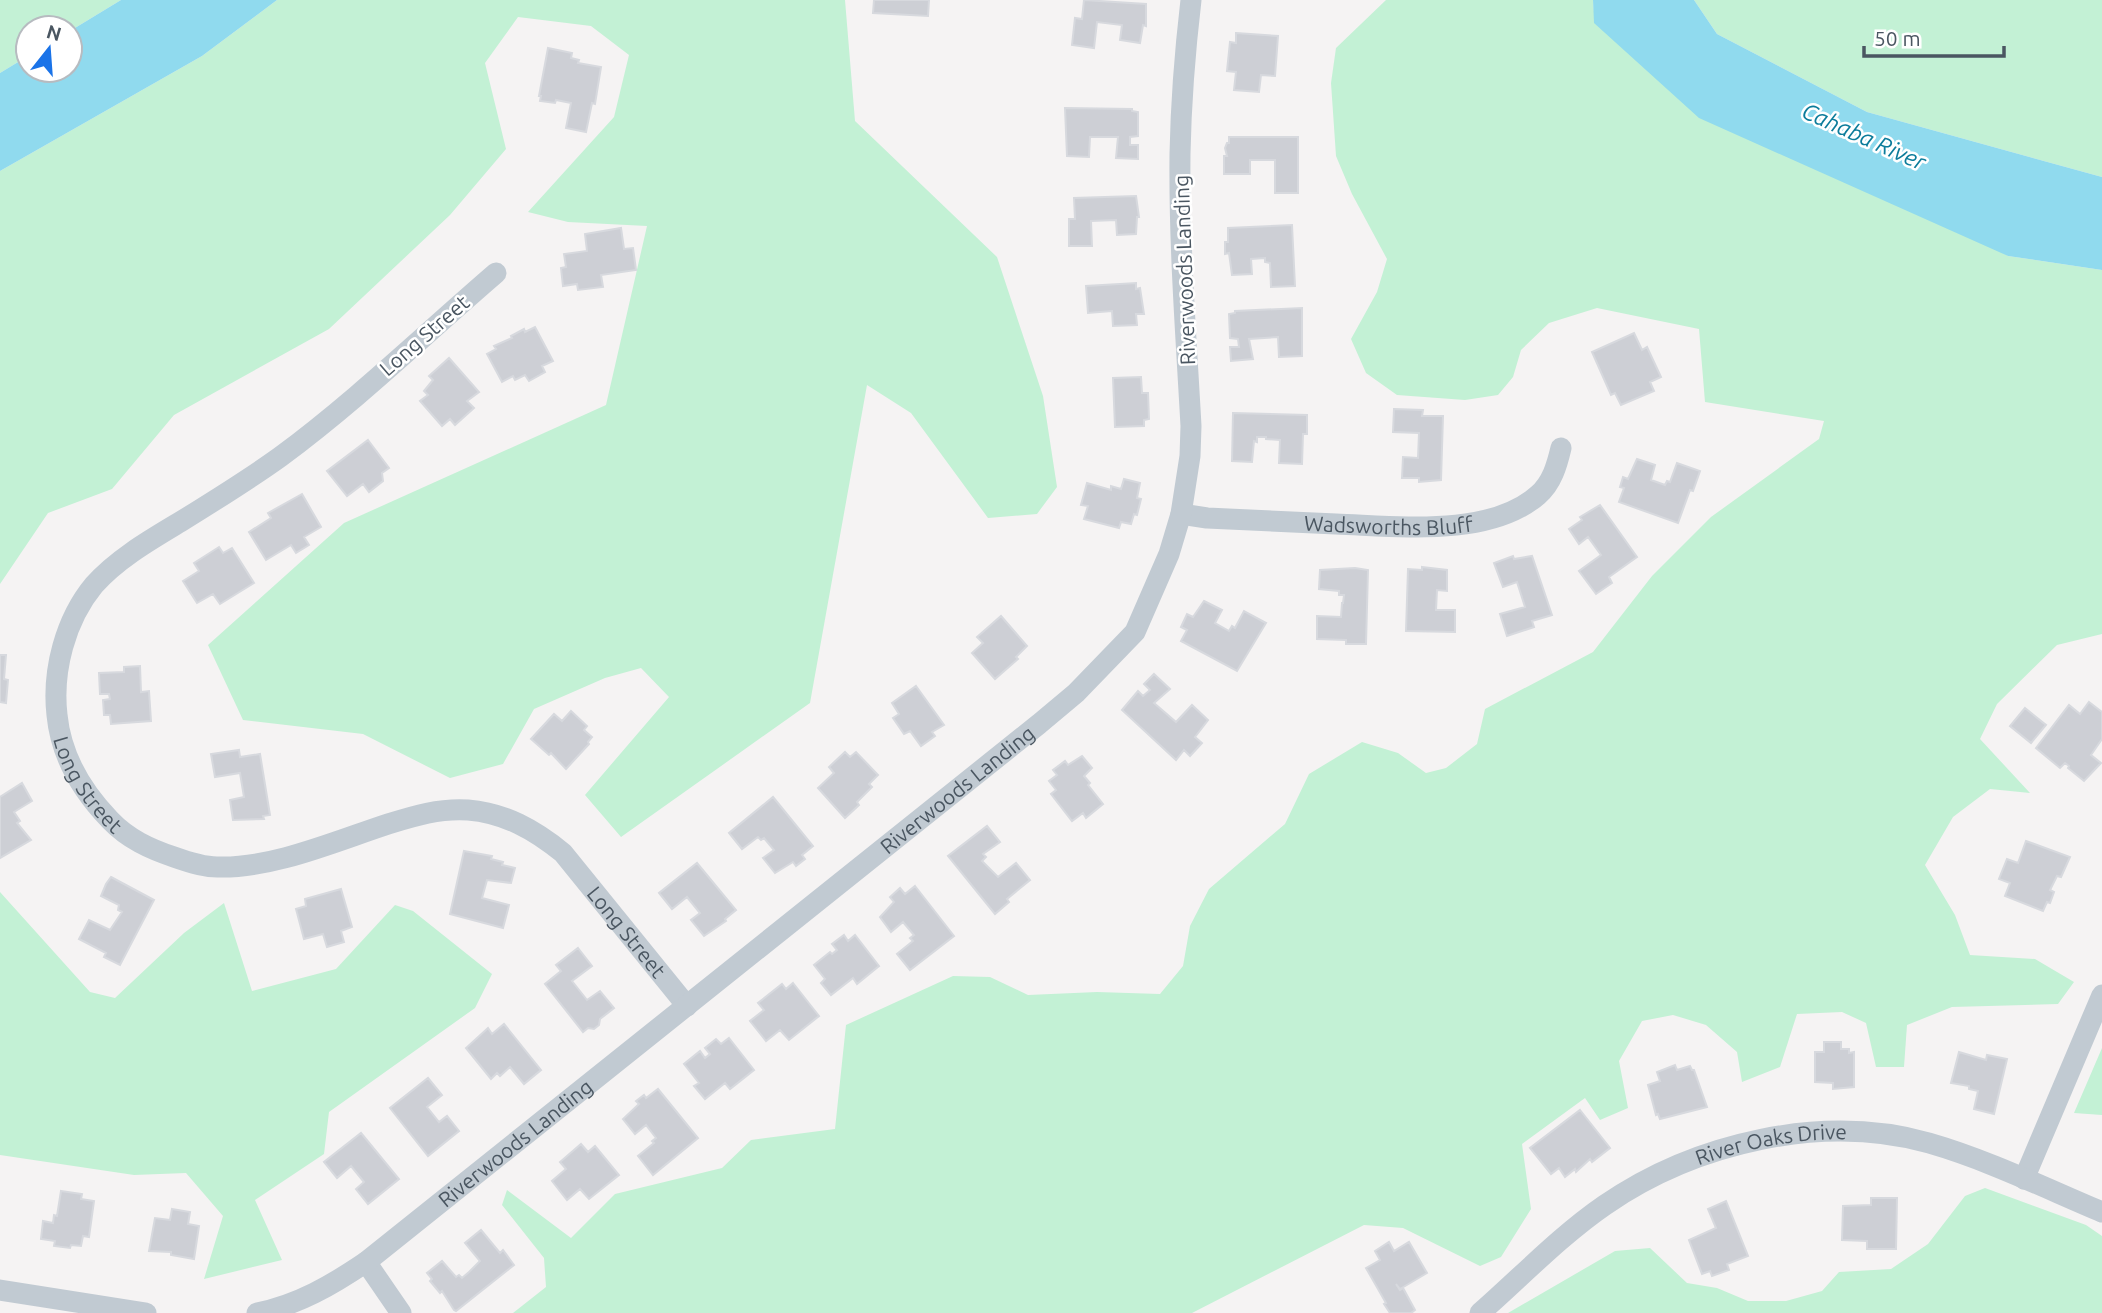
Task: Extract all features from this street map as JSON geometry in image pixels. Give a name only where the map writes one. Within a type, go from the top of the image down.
[{"type":"street","name":"Riverwoods Landing","points":[[257,1313],[310,1296],[366,1262],[1076,692],[1135,632],[1169,554],[1181,514],[1190,456],[1180,157],[1191,0]]},
{"type":"street","name":"Long Street","points":[[496,272],[325,422],[230,492],[125,558],[93,586],[71,625],[58,669],[55,689],[60,735],[75,774],[101,812],[118,829],[138,843],[160,853],[215,867],[263,863],[440,811],[492,813],[517,822],[563,853],[687,1006]]},
{"type":"street","name":"Wadsworths Bluff","points":[[1181,514],[1207,518],[1422,527],[1478,522],[1514,509],[1539,495],[1556,467],[1561,448]]},
{"type":"street","points":[[2024,1179],[2102,995]]},
{"type":"street","name":"River Oaks Drive","points":[[1480,1313],[1604,1206],[1653,1176],[1723,1147],[1791,1135],[1860,1132],[1927,1142],[2102,1212]]},
{"type":"street","points":[[366,1262],[401,1313]]},
{"type":"street","points":[[0,1290],[146,1313]]},
{"type":"green space","points":[[0,0],[121,0],[84,22],[84,14],[14,14],[14,64],[0,73]]},
{"type":"green space","points":[[277,0],[845,0],[855,121],[997,257],[1043,396],[1057,487],[1037,514],[988,518],[911,413],[867,385],[810,703],[621,837],[585,795],[669,697],[641,668],[605,678],[534,709],[503,764],[450,778],[363,734],[243,720],[208,645],[344,523],[606,405],[647,226],[568,222],[528,212],[614,117],[629,55],[591,26],[518,17],[485,63],[506,149],[450,215],[329,329],[174,415],[112,489],[48,513],[0,584],[0,171],[202,56]]},
{"type":"green space","points":[[1386,0],[1593,0],[1595,23],[2008,256],[2102,270],[2102,634],[2057,645],[1997,704],[1980,739],[2030,793],[1990,789],[1953,817],[1925,865],[1955,915],[1970,955],[2035,959],[2074,982],[2058,1004],[1952,1007],[1907,1025],[1904,1067],[1876,1067],[1866,1023],[1842,1012],[1797,1014],[1780,1067],[1742,1082],[1737,1052],[1706,1025],[1673,1015],[1642,1021],[1619,1061],[1628,1108],[1600,1120],[1585,1098],[1522,1144],[1531,1209],[1501,1257],[1480,1266],[1403,1228],[1364,1225],[1192,1313],[513,1313],[546,1287],[544,1258],[502,1205],[507,1190],[571,1238],[615,1194],[722,1168],[751,1140],[835,1129],[846,1025],[953,976],[990,977],[1028,995],[1097,992],[1160,994],[1183,966],[1190,926],[1209,889],[1285,824],[1309,774],[1362,742],[1398,753],[1426,773],[1446,768],[1477,744],[1485,709],[1593,652],[1652,576],[1711,517],[1819,439],[1824,421],[1705,402],[1699,329],[1597,308],[1549,323],[1521,350],[1513,377],[1498,395],[1465,400],[1397,395],[1366,373],[1351,339],[1377,292],[1387,259],[1352,194],[1336,156],[1331,83],[1336,48]]},
{"type":"green space","points":[[1694,0],[2102,0],[2102,177],[1867,112],[1717,34]]},
{"type":"green space","points":[[0,892],[90,992],[115,998],[184,933],[224,903],[252,991],[336,969],[395,905],[413,911],[492,974],[475,1008],[329,1112],[324,1154],[255,1200],[282,1260],[204,1279],[223,1216],[186,1173],[134,1175],[0,1155]]},
{"type":"green space","points":[[2102,1048],[2102,1115],[2074,1113]]},
{"type":"green space","points":[[1985,1188],[2086,1225],[2102,1236],[2102,1313],[1508,1313],[1615,1251],[1650,1248],[1687,1283],[1717,1288],[1748,1301],[1786,1301],[1822,1291],[1839,1272],[1891,1269],[1928,1244],[1965,1196]]},
{"type":"water","points":[[121,0],[277,0],[202,56],[0,171],[0,73],[14,64],[14,84],[84,84],[84,22]]},
{"type":"water","name":"Cahaba River","points":[[1593,0],[1694,0],[1717,34],[1867,112],[2102,177],[2102,270],[2008,256],[1699,118],[1594,23]]},
{"type":"building","points":[[874,0],[929,0],[928,16],[873,13]]},
{"type":"building","points":[[1084,0],[1146,4],[1146,26],[1143,25],[1140,43],[1120,40],[1122,25],[1097,22],[1094,48],[1072,45],[1075,18],[1082,19]]},
{"type":"building","points":[[1236,33],[1278,36],[1275,76],[1261,75],[1259,92],[1234,90],[1236,72],[1227,71],[1230,42],[1236,43]]},
{"type":"building","points":[[548,48],[572,53],[571,58],[579,60],[578,63],[601,67],[595,104],[592,103],[586,132],[566,128],[571,103],[540,101]]},
{"type":"building","points":[[1065,108],[1132,109],[1138,112],[1138,136],[1130,137],[1130,145],[1138,145],[1138,159],[1116,158],[1118,137],[1090,137],[1089,157],[1067,156]]},
{"type":"building","points":[[1229,137],[1298,137],[1298,193],[1275,193],[1275,160],[1250,160],[1250,174],[1224,174],[1224,156],[1227,156],[1225,148]]},
{"type":"building","points":[[1136,196],[1139,217],[1136,234],[1117,235],[1116,220],[1091,221],[1092,246],[1069,246],[1069,219],[1075,219],[1074,198]]},
{"type":"building","points":[[1292,225],[1295,286],[1271,287],[1270,263],[1265,262],[1265,258],[1251,259],[1252,274],[1232,275],[1229,253],[1225,254],[1228,228]]},
{"type":"building","points":[[621,228],[624,249],[633,248],[636,270],[601,275],[603,287],[578,290],[577,284],[563,286],[561,268],[566,267],[564,254],[587,251],[585,234]]},
{"type":"building","points":[[1136,283],[1136,289],[1140,288],[1144,314],[1136,314],[1137,325],[1113,326],[1112,311],[1088,313],[1086,286]]},
{"type":"building","points":[[1302,308],[1302,356],[1279,357],[1278,337],[1249,339],[1253,359],[1231,361],[1230,347],[1239,347],[1238,339],[1230,338],[1229,314],[1235,311]]},
{"type":"building","points":[[535,327],[553,361],[542,366],[545,372],[529,381],[525,375],[515,380],[513,376],[502,382],[487,354],[496,349],[494,346],[512,338],[511,336]]},
{"type":"building","points":[[1634,333],[1642,350],[1647,347],[1661,377],[1650,382],[1654,391],[1621,405],[1615,393],[1611,395],[1592,352]]},
{"type":"building","points":[[449,358],[479,392],[467,401],[474,408],[455,425],[450,419],[442,426],[420,401],[428,395],[424,391],[433,380],[429,376]]},
{"type":"building","points":[[1141,377],[1142,393],[1148,393],[1149,419],[1144,420],[1144,426],[1115,427],[1113,378]]},
{"type":"building","points":[[1394,409],[1423,410],[1422,416],[1443,416],[1441,480],[1419,482],[1419,478],[1402,478],[1403,457],[1418,458],[1419,433],[1393,432]]},
{"type":"building","points":[[1233,413],[1307,415],[1302,464],[1279,463],[1280,440],[1266,437],[1257,437],[1257,442],[1254,441],[1252,462],[1232,461]]},
{"type":"building","points":[[368,440],[389,468],[382,473],[383,481],[369,492],[363,484],[347,496],[327,471]]},
{"type":"building","points":[[1637,459],[1655,465],[1651,480],[1665,485],[1667,481],[1670,482],[1677,463],[1700,471],[1678,523],[1619,502],[1624,488],[1620,487],[1623,477],[1628,479]]},
{"type":"building","points":[[1124,479],[1140,483],[1137,498],[1141,499],[1137,515],[1134,514],[1131,524],[1121,522],[1119,528],[1084,519],[1088,506],[1081,505],[1087,483],[1111,490],[1111,486],[1121,489]]},
{"type":"building","points":[[302,494],[321,527],[304,537],[309,545],[296,553],[291,545],[266,560],[249,532],[271,518],[268,513]]},
{"type":"building","points":[[1600,505],[1637,557],[1609,577],[1612,583],[1596,594],[1579,571],[1601,555],[1588,537],[1579,544],[1569,529],[1582,520],[1580,517]]},
{"type":"building","points":[[219,547],[223,553],[232,548],[254,583],[220,604],[213,594],[197,603],[183,581],[199,571],[194,563]]},
{"type":"building","points":[[1513,556],[1514,559],[1532,556],[1552,615],[1532,621],[1534,627],[1507,636],[1500,614],[1525,607],[1517,582],[1503,587],[1494,563]]},
{"type":"building","points":[[1422,567],[1447,570],[1447,591],[1437,590],[1436,610],[1455,610],[1455,632],[1406,631],[1408,569],[1422,570]]},
{"type":"building","points":[[1320,570],[1368,570],[1366,644],[1317,639],[1317,616],[1341,617],[1344,595],[1339,595],[1339,591],[1319,589]]},
{"type":"building","points":[[1204,601],[1222,610],[1215,623],[1229,631],[1232,626],[1235,628],[1244,611],[1266,623],[1237,671],[1181,641],[1187,630],[1181,627],[1187,614],[1193,617]]},
{"type":"building","points":[[1001,616],[1027,646],[1016,657],[1018,659],[995,679],[972,653],[983,643],[977,637]]},
{"type":"building","points":[[0,655],[6,655],[6,703],[0,702]]},
{"type":"building","points":[[140,666],[141,692],[149,691],[151,721],[111,724],[110,715],[104,715],[103,700],[110,699],[109,694],[100,694],[99,673],[124,672],[124,667]]},
{"type":"building","points":[[1154,674],[1170,689],[1154,703],[1176,722],[1192,705],[1208,720],[1195,737],[1202,743],[1190,756],[1184,750],[1176,760],[1122,710],[1138,691],[1143,696],[1150,690],[1144,684]]},
{"type":"building","points":[[916,686],[944,725],[932,732],[935,736],[921,746],[910,731],[904,734],[893,718],[899,714],[892,703]]},
{"type":"building","points":[[2089,702],[2102,712],[2102,739],[2091,755],[2101,763],[2084,781],[2065,763],[2060,768],[2036,748],[2069,705],[2080,714]]},
{"type":"building","points":[[2025,708],[2046,725],[2031,743],[2010,726]]},
{"type":"building","points":[[571,711],[587,726],[584,730],[592,737],[566,769],[551,753],[549,755],[531,739],[554,714],[562,721]]},
{"type":"building","points":[[239,750],[240,757],[260,754],[270,815],[263,816],[264,819],[233,820],[230,800],[244,797],[240,773],[215,777],[211,754]]},
{"type":"building","points":[[845,752],[850,757],[856,752],[878,775],[869,784],[872,787],[857,802],[859,805],[845,818],[818,788],[834,773],[829,767]]},
{"type":"building","points":[[1082,756],[1092,768],[1084,776],[1103,804],[1086,818],[1083,813],[1072,821],[1051,794],[1056,790],[1049,781],[1057,775],[1053,770],[1065,761],[1068,765]]},
{"type":"building","points":[[22,783],[32,801],[14,812],[20,821],[17,823],[31,840],[0,858],[0,797]]},
{"type":"building","points":[[773,797],[813,846],[802,855],[805,859],[796,866],[793,862],[775,873],[763,858],[774,850],[764,838],[761,840],[758,837],[742,849],[729,833]]},
{"type":"building","points":[[987,826],[1000,842],[983,854],[986,857],[982,861],[998,877],[1016,863],[1030,880],[1007,899],[1009,902],[995,914],[948,856]]},
{"type":"building","points":[[2026,841],[2070,857],[2061,877],[2057,876],[2050,890],[2054,892],[2043,911],[2005,896],[2010,883],[1999,879],[2007,859],[2018,863]]},
{"type":"building","points":[[464,851],[492,856],[491,859],[503,862],[502,865],[515,868],[511,883],[487,880],[482,898],[509,905],[503,928],[450,914]]},
{"type":"building","points":[[697,863],[736,910],[726,921],[704,936],[691,920],[700,913],[687,897],[672,909],[659,893]]},
{"type":"building","points":[[111,877],[154,900],[120,965],[104,957],[106,953],[79,939],[89,920],[110,930],[122,912],[118,910],[119,905],[101,896]]},
{"type":"building","points":[[915,886],[954,936],[910,970],[897,954],[913,941],[910,938],[914,935],[903,922],[891,932],[880,917],[894,902],[890,897],[900,888],[905,894]]},
{"type":"building","points":[[341,889],[352,927],[341,931],[344,942],[327,947],[323,934],[304,939],[296,909],[306,906],[305,899]]},
{"type":"building","points":[[844,935],[848,941],[855,935],[879,966],[857,984],[853,978],[831,995],[821,983],[825,979],[814,965],[830,952],[832,954],[837,950],[832,944]]},
{"type":"building","points":[[578,948],[592,966],[572,981],[587,1000],[600,991],[614,1008],[600,1019],[599,1025],[594,1029],[588,1028],[583,1032],[545,984],[561,971],[556,965]]},
{"type":"building","points":[[793,983],[819,1016],[789,1040],[780,1030],[766,1041],[750,1021],[764,1010],[758,1003],[782,984],[786,989]]},
{"type":"building","points":[[504,1024],[541,1070],[524,1084],[510,1067],[500,1076],[497,1073],[491,1079],[466,1048],[488,1028],[492,1034]]},
{"type":"building","points":[[729,1038],[754,1070],[730,1089],[725,1083],[705,1099],[694,1086],[699,1083],[684,1064],[700,1051],[705,1058],[710,1054],[705,1048],[716,1039],[721,1044]]},
{"type":"building","points":[[1824,1042],[1841,1042],[1841,1049],[1854,1052],[1854,1087],[1833,1089],[1833,1083],[1815,1082],[1815,1052],[1824,1052]]},
{"type":"building","points":[[1959,1052],[1986,1060],[1987,1055],[2007,1059],[1994,1114],[1974,1109],[1978,1091],[1969,1089],[1969,1086],[1951,1083]]},
{"type":"building","points":[[1675,1065],[1677,1070],[1690,1066],[1694,1070],[1707,1107],[1660,1119],[1658,1114],[1656,1115],[1648,1085],[1660,1081],[1657,1072]]},
{"type":"building","points":[[428,1078],[442,1095],[427,1107],[439,1122],[447,1116],[459,1131],[428,1156],[390,1108]]},
{"type":"building","points":[[658,1089],[698,1138],[653,1175],[638,1156],[654,1143],[652,1141],[656,1138],[646,1125],[635,1134],[623,1119],[639,1104],[636,1101],[644,1095],[646,1098]]},
{"type":"building","points":[[1580,1110],[1610,1148],[1565,1177],[1559,1168],[1551,1174],[1530,1148]]},
{"type":"building","points":[[361,1133],[399,1179],[368,1204],[356,1189],[364,1182],[351,1166],[337,1178],[324,1162]]},
{"type":"building","points":[[581,1144],[588,1152],[595,1146],[619,1175],[589,1199],[580,1189],[567,1200],[552,1181],[566,1169],[560,1162]]},
{"type":"building","points":[[61,1191],[82,1194],[81,1199],[94,1201],[89,1237],[83,1236],[81,1246],[54,1246],[55,1241],[41,1239],[43,1221],[53,1223],[54,1215],[57,1216]]},
{"type":"building","points":[[1871,1198],[1897,1198],[1896,1249],[1867,1249],[1867,1241],[1842,1240],[1843,1206],[1871,1205]]},
{"type":"building","points":[[1726,1201],[1748,1256],[1727,1264],[1729,1270],[1712,1276],[1710,1271],[1702,1274],[1689,1240],[1716,1228],[1708,1209]]},
{"type":"building","points":[[172,1209],[190,1212],[188,1224],[199,1226],[194,1259],[171,1255],[171,1252],[149,1251],[155,1218],[170,1220]]},
{"type":"building","points":[[481,1230],[500,1253],[503,1250],[514,1265],[456,1311],[442,1291],[440,1293],[430,1281],[432,1279],[427,1273],[442,1261],[456,1277],[459,1275],[462,1278],[480,1261],[465,1243]]},
{"type":"building","points":[[1389,1242],[1394,1251],[1409,1242],[1427,1273],[1400,1289],[1396,1284],[1400,1290],[1403,1288],[1415,1310],[1411,1313],[1390,1313],[1366,1268],[1380,1260],[1375,1251]]}]
